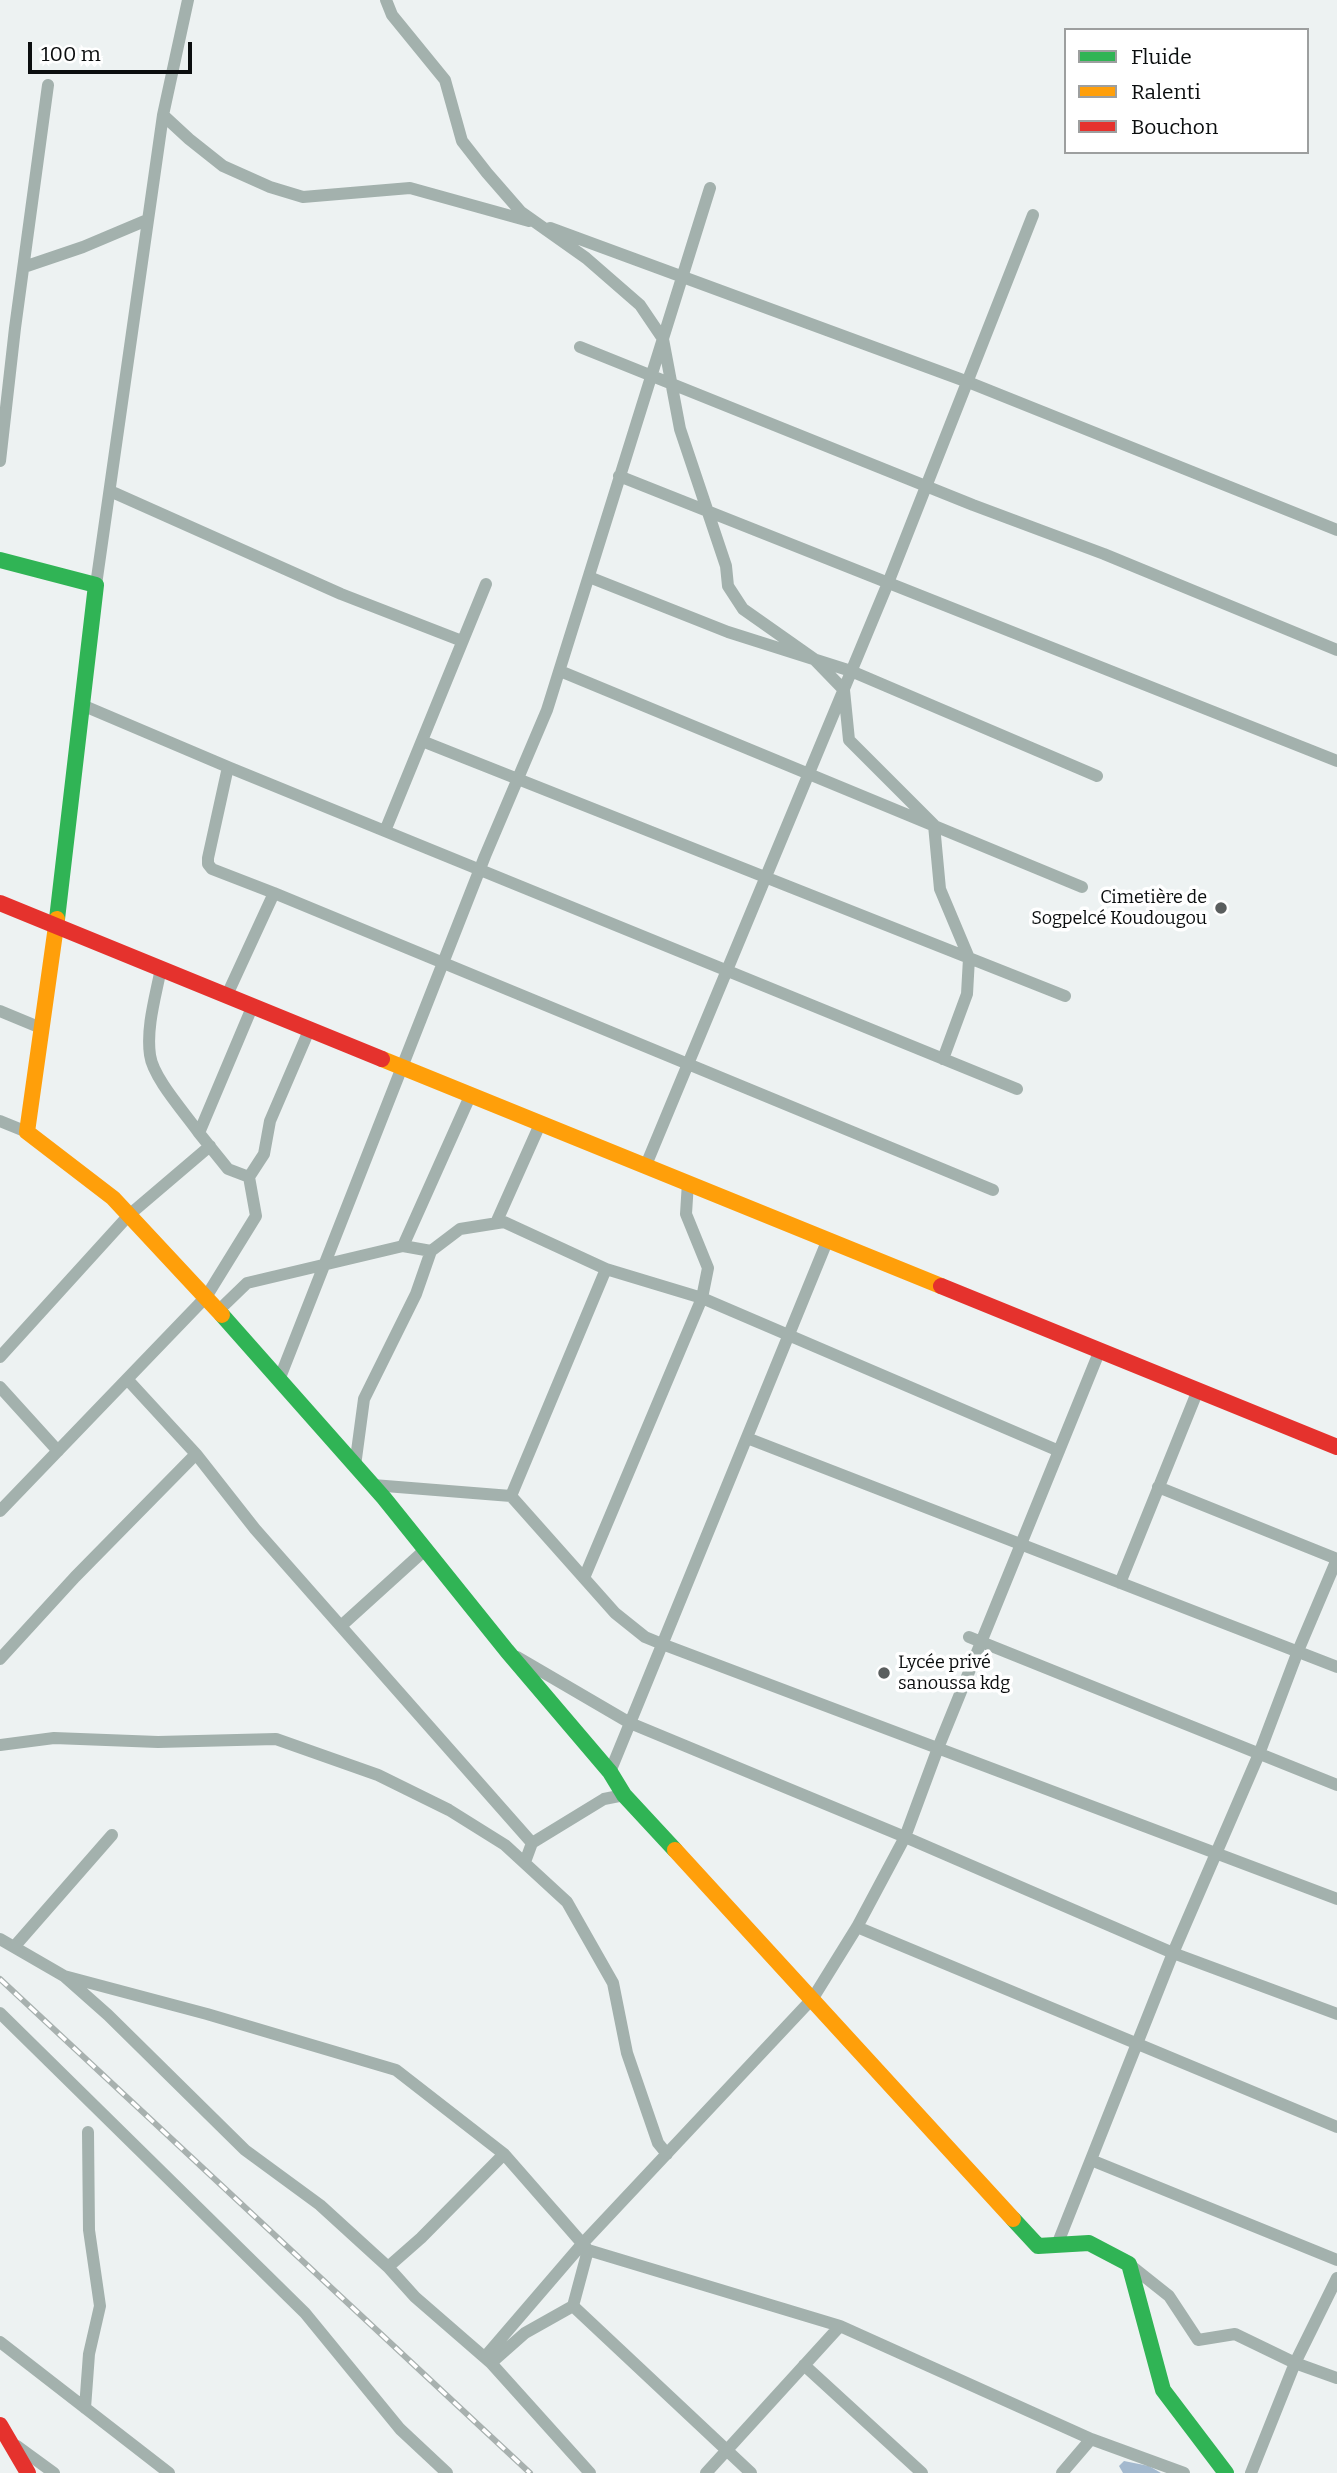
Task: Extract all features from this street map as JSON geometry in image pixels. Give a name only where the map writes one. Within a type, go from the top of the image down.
[{"type":"street","points":[[27,1132],[56,925],[96,585],[147,220],[163,115],[188,0]]},
{"type":"street","points":[[386,0],[392,15],[445,80],[462,141],[521,212],[586,258],[640,305],[663,339],[680,429],[726,566],[727,586],[743,608],[814,659],[844,690],[849,740],[934,825],[940,889],[969,958],[967,994],[943,1059]]},
{"type":"street","points":[[0,461],[48,85]]},
{"type":"street","points":[[163,115],[223,166],[270,187],[303,197],[410,188],[536,223],[968,382],[1337,530]]},
{"type":"street","points":[[279,1380],[480,870],[547,710],[710,188]]},
{"type":"street","points":[[646,1165],[888,583],[1033,215]]},
{"type":"street","points":[[24,267],[83,247],[147,220]]},
{"type":"street","points":[[580,347],[927,487],[1104,554],[1337,650]]},
{"type":"street","points":[[619,476],[1337,761]]},
{"type":"street","points":[[110,491],[341,594],[462,641]]},
{"type":"street","points":[[0,561],[96,585]]},
{"type":"street","points":[[589,576],[728,632],[851,671],[1097,776]]},
{"type":"street","points":[[385,831],[486,584]]},
{"type":"street","points":[[560,671],[1082,887]]},
{"type":"street","points":[[82,705],[228,768],[1017,1089]]},
{"type":"street","points":[[422,741],[1065,996]]},
{"type":"street","points":[[228,768],[208,864],[212,869],[993,1190]]},
{"type":"street","points":[[227,995],[274,893]]},
{"type":"street","points":[[0,903],[1337,1447]]},
{"type":"street","points":[[161,968],[151,1025],[150,1055],[155,1071],[228,1169],[249,1177]]},
{"type":"street","points":[[199,1133],[253,1005]]},
{"type":"street","points":[[0,1012],[41,1028]]},
{"type":"street","points":[[0,1511],[206,1297],[256,1216],[249,1177],[264,1154],[270,1121],[310,1028]]},
{"type":"street","points":[[403,1246],[471,1094]]},
{"type":"street","points":[[0,1121],[27,1132],[113,1198],[206,1297],[373,1485],[507,1651],[610,1772],[624,1795],[1038,2246],[1089,2243],[1129,2264],[1170,2296],[1198,2340],[1235,2334],[1295,2363],[1337,2378]]},
{"type":"street","points":[[496,1223],[541,1122]]},
{"type":"street","points":[[0,1357],[129,1215],[210,1146]]},
{"type":"street","points":[[584,1578],[702,1298],[708,1268],[686,1214],[688,1182]]},
{"type":"street","points":[[355,1466],[364,1399],[416,1294],[431,1251],[460,1228],[504,1222],[606,1269],[702,1298],[1059,1451]]},
{"type":"street","points":[[610,1772],[828,1239]]},
{"type":"street","points":[[218,1311],[247,1283],[403,1246],[431,1251]]},
{"type":"street","points":[[511,1496],[606,1269]]},
{"type":"street","points":[[488,2360],[667,2154],[813,1998],[857,1927],[905,1837],[937,1748],[1100,1350]]},
{"type":"street","points":[[127,1379],[196,1454],[255,1528],[532,1843]]},
{"type":"street","points":[[0,1387],[58,1451]]},
{"type":"street","points":[[1120,1583],[1198,1390]]},
{"type":"street","points":[[747,1438],[1337,1667]]},
{"type":"street","points":[[0,1659],[75,1577],[196,1454]]},
{"type":"street","points":[[373,1485],[511,1496],[615,1613],[645,1637],[1337,1899]]},
{"type":"street","points":[[1056,2245],[1173,1953],[1259,1754],[1298,1651],[1335,1571],[1337,1559],[1158,1487]]},
{"type":"street","points":[[341,1626],[426,1549]]},
{"type":"street","points":[[970,1637],[1337,1785]]},
{"type":"street","points":[[507,1651],[630,1723],[905,1837],[1173,1953],[1337,2014]]},
{"type":"street","points":[[0,1745],[54,1738],[158,1742],[276,1739],[378,1775],[449,1810],[505,1845],[567,1902],[613,1983],[627,2053],[658,2143],[667,2154]]},
{"type":"street","points":[[525,1862],[532,1843],[604,1799],[624,1795]]},
{"type":"street","points":[[14,1947],[111,1835]]},
{"type":"street","points":[[857,1927],[1337,2127]]},
{"type":"street","points":[[0,1939],[64,1976],[108,2015],[245,2150],[320,2205],[388,2267],[415,2297],[488,2360],[590,2473]]},
{"type":"street","points":[[64,1976],[206,2014],[396,2070],[504,2154],[586,2246],[840,2326],[1091,2439],[1184,2473]]},
{"type":"street","points":[[0,2013],[304,2313],[400,2429],[447,2473]]},
{"type":"street","points":[[85,2408],[89,2354],[100,2306],[89,2230],[88,2132]]},
{"type":"street","points":[[388,2267],[421,2238],[504,2154]]},
{"type":"street","points":[[1091,2160],[1337,2260]]},
{"type":"street","points":[[488,2360],[525,2333],[573,2306],[586,2246]]},
{"type":"street","points":[[1129,2264],[1164,2390],[1226,2473]]},
{"type":"street","points":[[1251,2473],[1295,2363],[1337,2278]]},
{"type":"street","points":[[573,2306],[751,2473]]},
{"type":"street","points":[[706,2473],[840,2326]]},
{"type":"street","points":[[0,2342],[6,2353],[85,2408],[169,2473]]},
{"type":"street","points":[[804,2365],[922,2473]]},
{"type":"street","points":[[4,2432],[28,2473]]},
{"type":"street","points":[[4,2432],[54,2473]]},
{"type":"street","points":[[1062,2473],[1091,2439]]},
{"type":"water","points":[[1124,2461],[1149,2466],[1161,2473],[1123,2473],[1119,2466]]},
{"type":"railway","points":[[0,1979],[530,2473]]},
{"type":"traffic: fast","points":[[0,560],[96,585],[57,919]]},
{"type":"traffic: fast","points":[[222,1315],[384,1498],[507,1651],[610,1772],[624,1795],[675,1850]]},
{"type":"traffic: fast","points":[[1013,2219],[1038,2246],[1089,2243],[1129,2264],[1163,2390],[1226,2473]]},
{"type":"traffic: slow","points":[[57,919],[27,1132],[113,1198],[222,1315]]},
{"type":"traffic: slow","points":[[382,1059],[941,1286]]},
{"type":"traffic: slow","points":[[675,1850],[1013,2219]]},
{"type":"traffic: jam","points":[[0,903],[382,1059]]},
{"type":"traffic: jam","points":[[941,1286],[1337,1447]]},
{"type":"traffic: jam","points":[[0,2425],[28,2473]]},
{"type":"place","name":"Cimetière de Sogpelcé Koudougou","points":[[1221,908]]},
{"type":"place","name":"Lycée privé sanoussa kdg","points":[[884,1673]]}]
